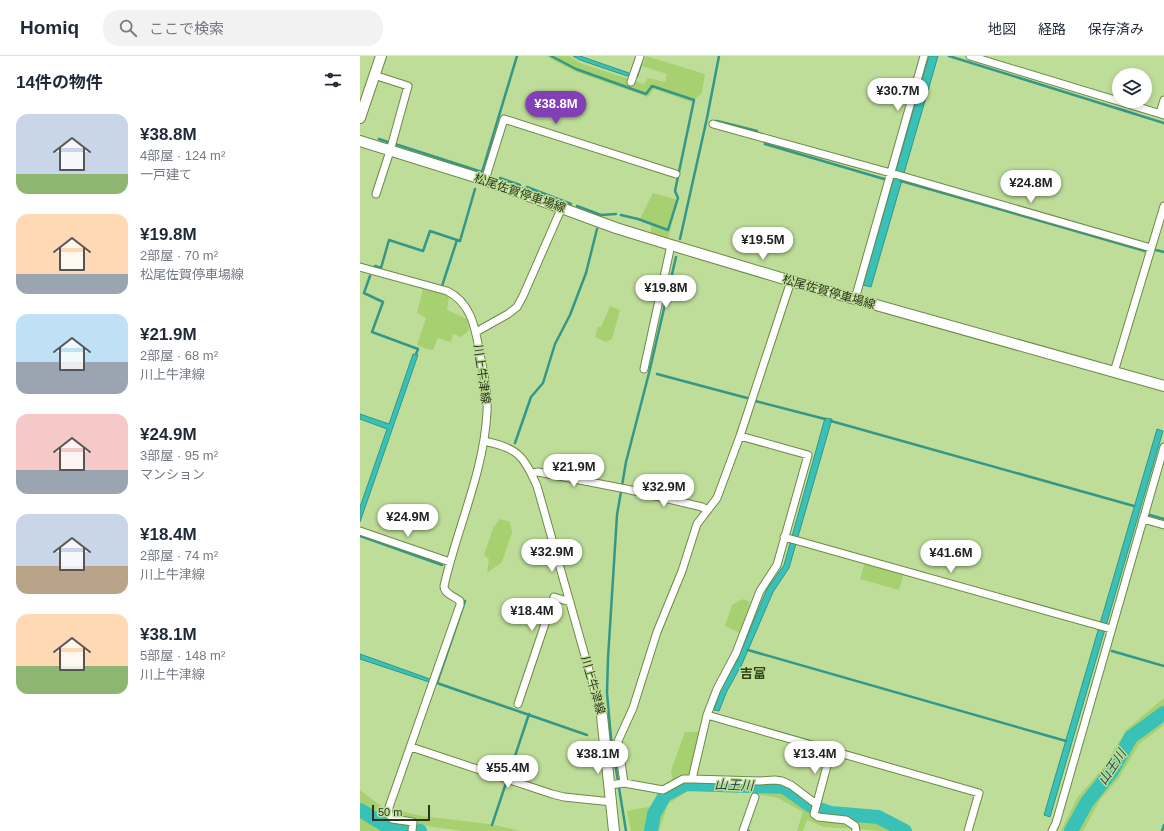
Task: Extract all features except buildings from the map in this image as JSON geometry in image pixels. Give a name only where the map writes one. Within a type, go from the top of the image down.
[{"type":"main road","points":[[360,118],[381,56]]},
{"type":"main road","name":"松尾佐賀停車場線","points":[[360,141],[485,180],[616,228],[671,245],[791,281],[1164,386]]},
{"type":"main road","name":"川上牛津線","points":[[602,716],[614,831]]},
{"type":"street","points":[[631,82],[640,56]]},
{"type":"street","points":[[855,299],[892,174],[924,56]]},
{"type":"street","points":[[970,56],[1163,114],[1164,100]]},
{"type":"street","points":[[374,75],[408,86],[390,151],[376,194]]},
{"type":"street","points":[[485,180],[504,119],[676,174]]},
{"type":"street","points":[[713,124],[1151,248]]},
{"type":"street","points":[[1114,372],[1164,206]]},
{"type":"street","points":[[476,332],[508,314],[517,307],[562,207]]},
{"type":"street","points":[[644,369],[671,245]]},
{"type":"street","name":"川上牛津線","points":[[360,267],[447,291],[462,301],[468,312],[476,332],[487,399],[484,440],[511,448],[521,456],[537,486],[602,716]]},
{"type":"street","points":[[624,783],[618,741],[634,708],[657,632],[682,571],[697,524],[717,498],[740,436],[791,281]]},
{"type":"street","points":[[692,779],[707,715],[716,689],[736,653],[760,591],[777,565],[808,455],[740,436]]},
{"type":"street","points":[[412,831],[413,822],[392,819],[388,810],[460,605],[460,601],[447,593],[444,589],[450,562],[483,449],[484,440]]},
{"type":"street","points":[[1052,831],[1058,816],[1164,447]]},
{"type":"street","points":[[531,473],[538,472],[626,489],[702,507],[708,510]]},
{"type":"street","points":[[1143,519],[1164,525]]},
{"type":"street","points":[[360,531],[450,562]]},
{"type":"street","points":[[786,537],[1111,629]]},
{"type":"street","points":[[518,704],[554,597],[570,602]]},
{"type":"street","points":[[707,715],[979,793],[968,831]]},
{"type":"street","points":[[411,747],[552,794],[564,797],[612,802]]},
{"type":"street","points":[[831,751],[814,814],[818,817],[846,820],[854,826],[856,831]]},
{"type":"street","points":[[610,785],[624,783],[663,790],[683,779],[775,780],[791,785],[816,804]]},
{"type":"street","points":[[744,831],[755,797]]},
{"type":"green space","points":[[546,56],[569,56],[580,63],[644,84],[648,78],[665,82],[667,74],[642,66],[646,56],[705,74],[702,93],[691,102],[654,89],[648,97],[574,71]]},
{"type":"green space","points":[[653,193],[678,200],[668,238],[651,233],[651,225],[640,219]]},
{"type":"green space","points":[[423,289],[449,296],[447,310],[467,319],[469,330],[461,337],[453,334],[451,342],[438,338],[433,350],[417,345],[426,318],[417,313]]},
{"type":"green space","points":[[610,306],[620,310],[612,339],[606,342],[595,337],[598,327],[601,327]]},
{"type":"green space","points":[[500,519],[510,522],[512,533],[502,562],[487,573],[489,559],[484,555],[493,528]]},
{"type":"green space","points":[[865,562],[904,573],[899,590],[860,579]]},
{"type":"green space","points":[[743,599],[750,602],[740,633],[725,626],[732,605]]},
{"type":"green space","points":[[1164,698],[1164,710],[1130,736],[1111,767],[1084,800],[1068,831],[1061,831],[1077,798],[1104,767],[1126,730]]},
{"type":"green space","points":[[1164,717],[1164,725],[1139,744],[1119,778],[1100,800],[1083,831],[1076,831],[1089,805],[1114,775],[1133,741]]},
{"type":"green space","points":[[685,732],[699,732],[689,774],[673,780],[671,771]]},
{"type":"green space","points":[[687,787],[783,789],[807,807],[820,814],[879,820],[899,831],[875,831],[824,827],[807,820],[803,831],[797,831],[803,812],[778,798],[751,793],[688,791],[668,804],[659,831],[654,831],[655,824],[665,800]]},
{"type":"green space","points":[[360,790],[385,809],[422,816],[489,824],[521,831],[463,831],[389,821],[378,816],[360,802]]},
{"type":"green space","points":[[653,806],[646,831],[631,831],[627,811]]},
{"type":"green space","points":[[360,818],[372,825],[385,831],[360,831]]},
{"type":"water","points":[[573,56],[580,56],[629,73],[630,75],[627,76],[580,60]]},
{"type":"water","points":[[929,56],[938,56],[871,287],[863,285]]},
{"type":"water","points":[[413,354],[418,355],[360,522],[360,507],[387,429],[360,419],[360,414],[389,424]]},
{"type":"water","points":[[825,418],[832,419],[789,568],[773,592],[742,664],[727,691],[719,711],[714,710],[721,688],[737,661],[767,589],[784,565]]},
{"type":"water","points":[[1157,429],[1163,431],[1050,817],[1044,815]]},
{"type":"water","points":[[360,654],[430,679],[429,682],[360,659]]},
{"type":"waterway","points":[[395,144],[482,172],[517,56]]},
{"type":"waterway","points":[[551,56],[576,69],[646,94],[652,86],[694,100],[675,191],[678,198],[668,230],[638,219],[621,215]]},
{"type":"waterway","points":[[680,239],[719,56]]},
{"type":"waterway","points":[[949,56],[1164,123]]},
{"type":"waterway","points":[[637,76],[641,64]]},
{"type":"waterway","points":[[717,121],[757,131]]},
{"type":"waterway","points":[[379,139],[388,142]]},
{"type":"waterway","points":[[765,144],[884,179]]},
{"type":"waterway","points":[[500,178],[520,185]]},
{"type":"waterway","points":[[901,181],[1145,251]]},
{"type":"waterway","points":[[527,187],[571,204]]},
{"type":"waterway","points":[[375,266],[381,268],[389,240],[423,251],[430,231],[460,241],[475,189]]},
{"type":"waterway","points":[[577,206],[601,215],[616,214]]},
{"type":"waterway","points":[[515,443],[531,397],[543,383],[555,344],[570,315],[586,273],[597,229]]},
{"type":"waterway","points":[[442,286],[457,240]]},
{"type":"waterway","points":[[1156,250],[1164,252]]},
{"type":"waterway","points":[[626,831],[611,738],[607,693],[617,515],[626,462],[649,373],[676,257]]},
{"type":"waterway","points":[[370,276],[364,293],[383,302],[372,332],[418,349],[416,354]]},
{"type":"waterway","points":[[657,374],[747,398]]},
{"type":"waterway","points":[[755,401],[825,419]]},
{"type":"waterway","points":[[831,421],[1134,506]]},
{"type":"waterway","points":[[1150,515],[1164,519]]},
{"type":"waterway","points":[[360,536],[442,565]]},
{"type":"waterway","points":[[465,601],[437,683],[587,735]]},
{"type":"waterway","points":[[748,650],[1066,741]]},
{"type":"waterway","points":[[1112,651],[1164,666]]},
{"type":"waterway","name":"山王川","points":[[1071,831],[1087,802],[1112,771],[1131,737],[1164,713]]},
{"type":"waterway","points":[[492,825],[529,714]]},
{"type":"waterway","name":"山王川","points":[[651,831],[654,814],[665,795],[686,784],[784,787],[811,806],[831,813],[878,817],[905,831]]},
{"type":"waterway","name":"山王川","points":[[360,810],[388,827],[420,831]]},
{"type":"waterway","points":[[1162,831],[1164,825]]},
{"type":"district","name":"吉富","points":[[753,673]]}]
